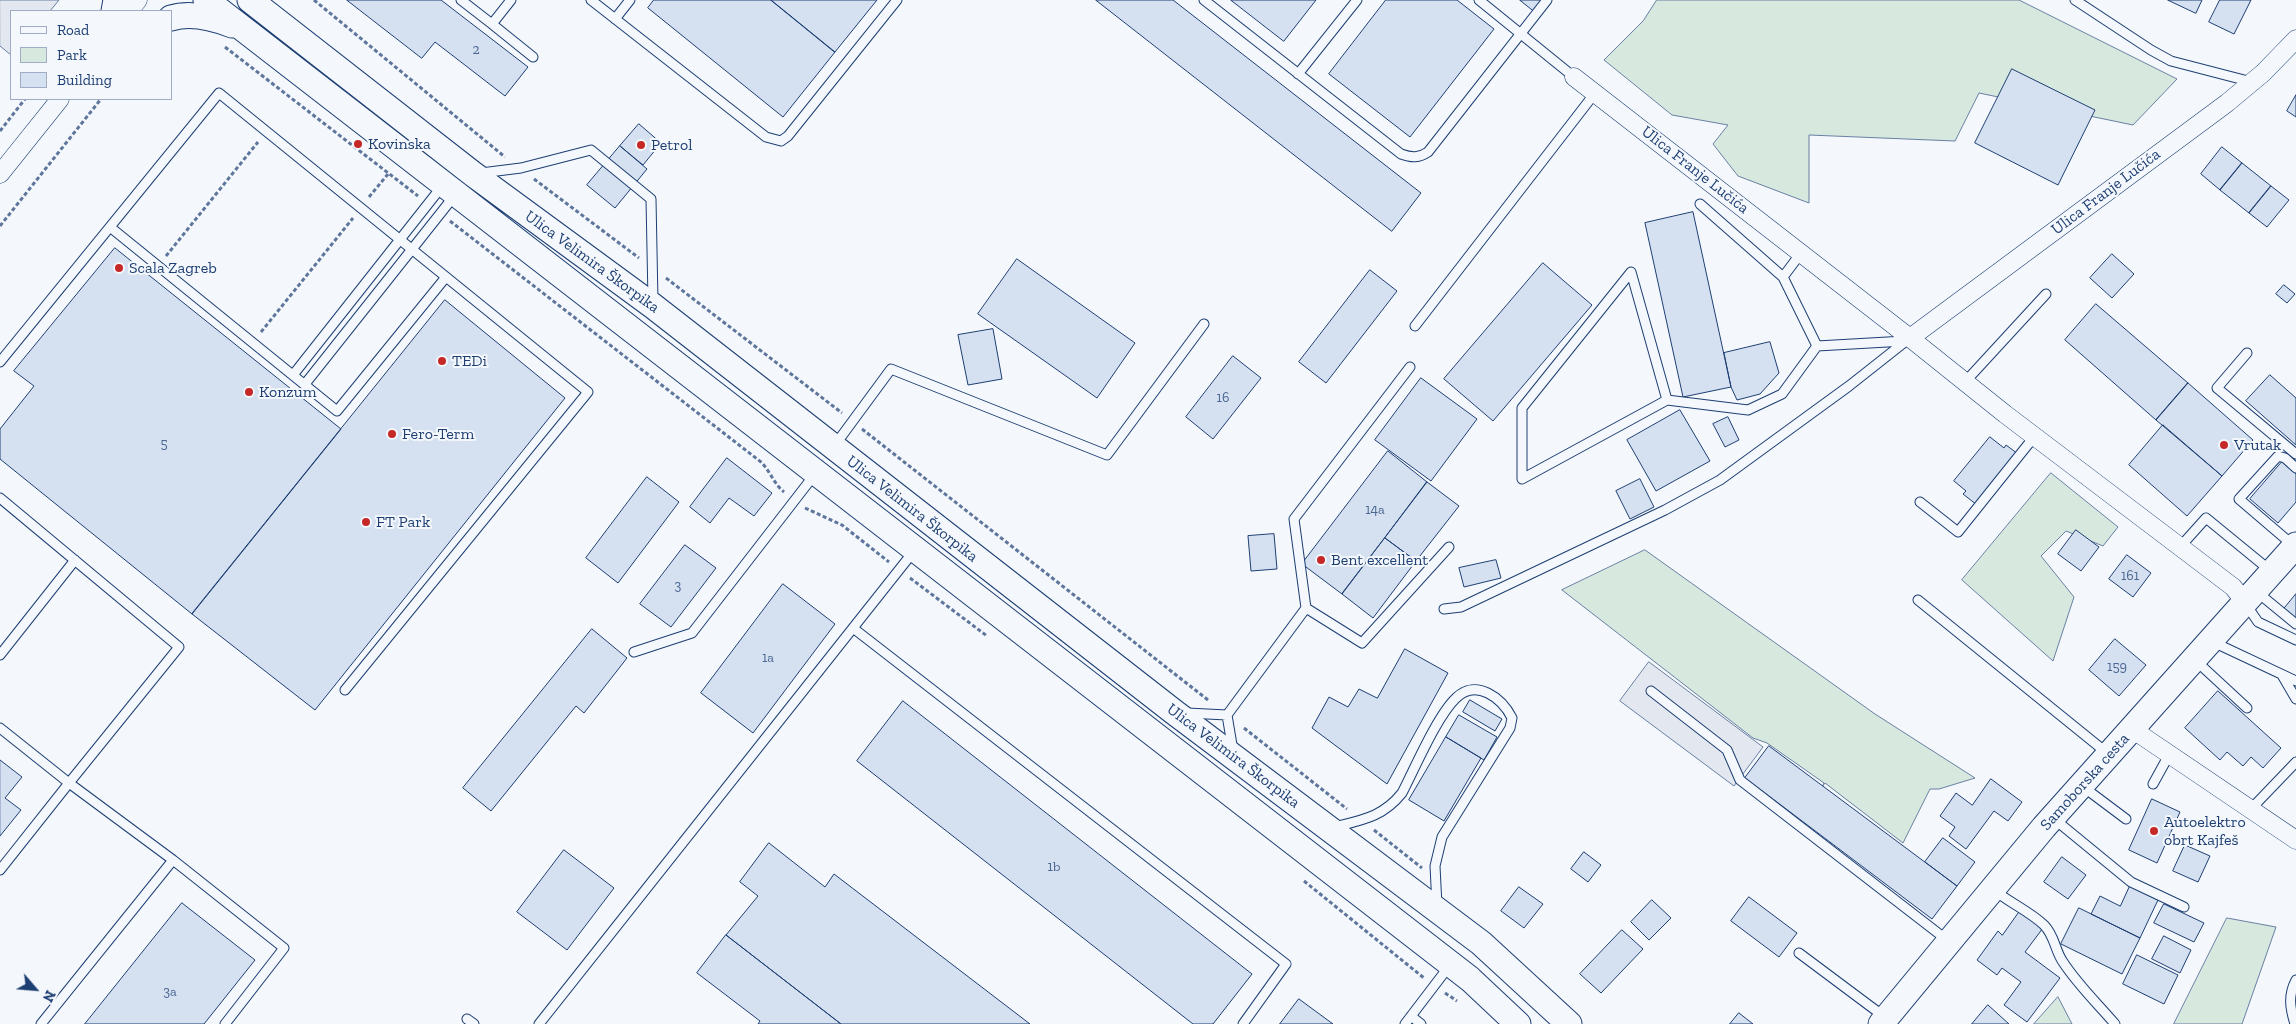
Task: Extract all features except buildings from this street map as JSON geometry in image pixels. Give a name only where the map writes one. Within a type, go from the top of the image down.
[{"type":"main road","name":"Ulica Velimira Škorpika","points":[[206,0],[1470,979],[1518,1024]]},
{"type":"main road","name":"Ulica Velimira Škorpika","points":[[250,0],[472,174],[653,306],[1174,712],[1481,943],[1569,1024]]},
{"type":"main road","points":[[266,0],[290,31]]},
{"type":"main road","points":[[172,18],[204,17],[242,28]]},
{"type":"main road","name":"Samoborska cesta","points":[[1883,1021],[2052,818],[2296,547]]},
{"type":"street","points":[[130,10],[138,0]]},
{"type":"street","name":"Ulica Franje Lučića","points":[[1908,339],[2227,103],[2296,40]]},
{"type":"street","name":"Ulica Franje Lučića","points":[[1574,77],[2034,437],[2233,587],[2250,596]]},
{"type":"street","points":[[0,174],[59,100]]},
{"type":"street","points":[[2132,729],[2296,840]]},
{"type":"lane","points":[[461,0],[533,57]]},
{"type":"lane","points":[[492,24],[511,0]]},
{"type":"lane","points":[[591,0],[766,137],[781,141],[788,136],[897,0]]},
{"type":"lane","points":[[615,19],[630,0]]},
{"type":"lane","points":[[1204,0],[1401,154],[1421,157],[1428,152],[1547,0]]},
{"type":"lane","points":[[1298,74],[1356,0]]},
{"type":"lane","points":[[1478,0],[1574,77]]},
{"type":"lane","points":[[2075,0],[2144,46],[2171,61],[2201,67],[2252,82]]},
{"type":"lane","points":[[1415,326],[1595,93]]},
{"type":"lane","points":[[0,362],[219,94],[588,392],[345,690]]},
{"type":"lane","points":[[472,174],[520,168],[591,150],[651,199],[653,306]]},
{"type":"lane","points":[[294,375],[400,240],[449,190]]},
{"type":"lane","points":[[305,384],[413,250],[449,190]]},
{"type":"lane","points":[[1700,204],[1783,277],[1817,346]]},
{"type":"lane","points":[[110,227],[338,411],[446,277]]},
{"type":"lane","points":[[1783,277],[1801,253]]},
{"type":"lane","points":[[1667,400],[1631,272],[1522,408],[1522,479],[1667,400],[1748,410],[1782,394],[1817,346],[1908,339]]},
{"type":"lane","points":[[1964,382],[2046,294]]},
{"type":"lane","points":[[833,447],[891,369],[1107,455],[1204,324]]},
{"type":"lane","points":[[1444,609],[1461,607],[1665,510],[1720,480],[1908,339]]},
{"type":"lane","points":[[2247,353],[2217,388],[2296,454]]},
{"type":"lane","points":[[1234,756],[1227,715],[1306,608],[1294,519],[1410,367]]},
{"type":"lane","points":[[1920,502],[1958,532],[2034,437]]},
{"type":"lane","points":[[2296,468],[2285,458],[2278,456],[2239,499],[2296,547]]},
{"type":"lane","points":[[634,652],[692,633],[816,474]]},
{"type":"lane","points":[[0,498],[179,647],[0,870]]},
{"type":"lane","points":[[2180,547],[2206,518],[2272,572]]},
{"type":"lane","points":[[1306,608],[1362,643],[1449,547]]},
{"type":"lane","points":[[540,1024],[915,551]]},
{"type":"lane","points":[[0,655],[75,560]]},
{"type":"lane","points":[[2250,596],[2296,624]]},
{"type":"lane","points":[[2250,596],[2258,622],[2296,640]]},
{"type":"lane","points":[[1918,600],[2109,754]]},
{"type":"lane","points":[[853,628],[1286,964],[1243,1024]]},
{"type":"lane","points":[[2202,650],[2281,674],[2296,681]]},
{"type":"lane","points":[[2202,650],[2247,708]]},
{"type":"lane","points":[[2281,674],[2296,699]]},
{"type":"lane","points":[[1328,828],[1361,820],[1383,812],[1397,798],[1446,709],[1457,697],[1466,692],[1478,690],[1488,692],[1499,700],[1508,709],[1512,718],[1510,728],[1442,837],[1435,866],[1437,911]]},
{"type":"lane","points":[[1651,691],[1727,750],[1740,780],[1950,942]]},
{"type":"lane","points":[[1174,712],[1227,715]]},
{"type":"lane","points":[[0,728],[69,783],[173,860],[284,948],[225,1024]]},
{"type":"lane","points":[[2153,784],[2169,755]]},
{"type":"lane","points":[[2250,810],[2296,762]]},
{"type":"lane","points":[[2082,786],[2126,819]]},
{"type":"lane","points":[[2052,818],[2131,882],[2184,907]]},
{"type":"lane","points":[[41,1024],[173,860]]},
{"type":"lane","points":[[1993,889],[2046,927],[2055,941],[2061,960],[2081,988],[2115,1024]]},
{"type":"lane","points":[[1799,953],[1883,1021]]},
{"type":"lane","points":[[1405,1024],[1450,964]]},
{"type":"lane","points":[[2295,1024],[2290,1010],[2290,990],[2296,980]]},
{"type":"lane","points":[[1411,1016],[1421,1024]]},
{"type":"path","points":[[314,0],[503,154]]},
{"type":"path","points":[[219,42],[423,200]]},
{"type":"path","points":[[0,131],[24,100]]},
{"type":"path","points":[[0,226],[100,100]]},
{"type":"path","points":[[159,266],[260,140]]},
{"type":"path","points":[[253,342],[388,174]]},
{"type":"path","points":[[529,175],[632,252]]},
{"type":"path","points":[[444,216],[761,462],[770,471],[779,487]]},
{"type":"path","points":[[663,276],[845,415]]},
{"type":"path","points":[[871,435],[1208,700]]},
{"type":"path","points":[[809,511],[828,517],[842,525],[878,554]]},
{"type":"path","points":[[1238,723],[1436,879]]},
{"type":"green space","points":[[1657,0],[2019,0],[2177,79],[2133,125],[1979,93],[1955,141],[1809,135],[1809,203],[1738,176],[1713,144],[1728,125],[1672,115],[1604,60],[1643,21]]},
{"type":"green space","points":[[2051,473],[2118,527],[2103,546],[2066,531],[2041,556],[2074,597],[2053,661],[1962,580]]},
{"type":"green space","points":[[1645,550],[1875,714],[1975,778],[1939,789],[1930,789],[1903,843],[1825,783],[1822,787],[1824,783],[1767,743],[1753,738],[1562,590]]},
{"type":"green space","points":[[2227,918],[2276,927],[2242,1024],[2174,1024]]},
{"type":"green space","points":[[2058,997],[2072,1024],[2034,1024]]},
{"type":"shaded area","points":[[0,0],[59,0],[51,10],[10,10],[10,54],[0,46]]},
{"type":"shaded area","points":[[1649,662],[1763,747],[1734,786],[1620,701]]},
{"type":"place","name":"Kovinska","points":[[358,144]]},
{"type":"place","name":"Petrol","points":[[641,145]]},
{"type":"place","name":"Scala Zagreb","points":[[119,268]]},
{"type":"place","name":"TEDi","points":[[442,361]]},
{"type":"place","name":"Konzum","points":[[249,392]]},
{"type":"place","name":"Fero-Term","points":[[392,434]]},
{"type":"place","name":"Vrutak","points":[[2224,445]]},
{"type":"place","name":"FT Park","points":[[366,522]]},
{"type":"place","name":"Bent excellent","points":[[1321,560]]},
{"type":"place","name":"Autoelektro obrt Kajfeš","points":[[2154,831]]}]
